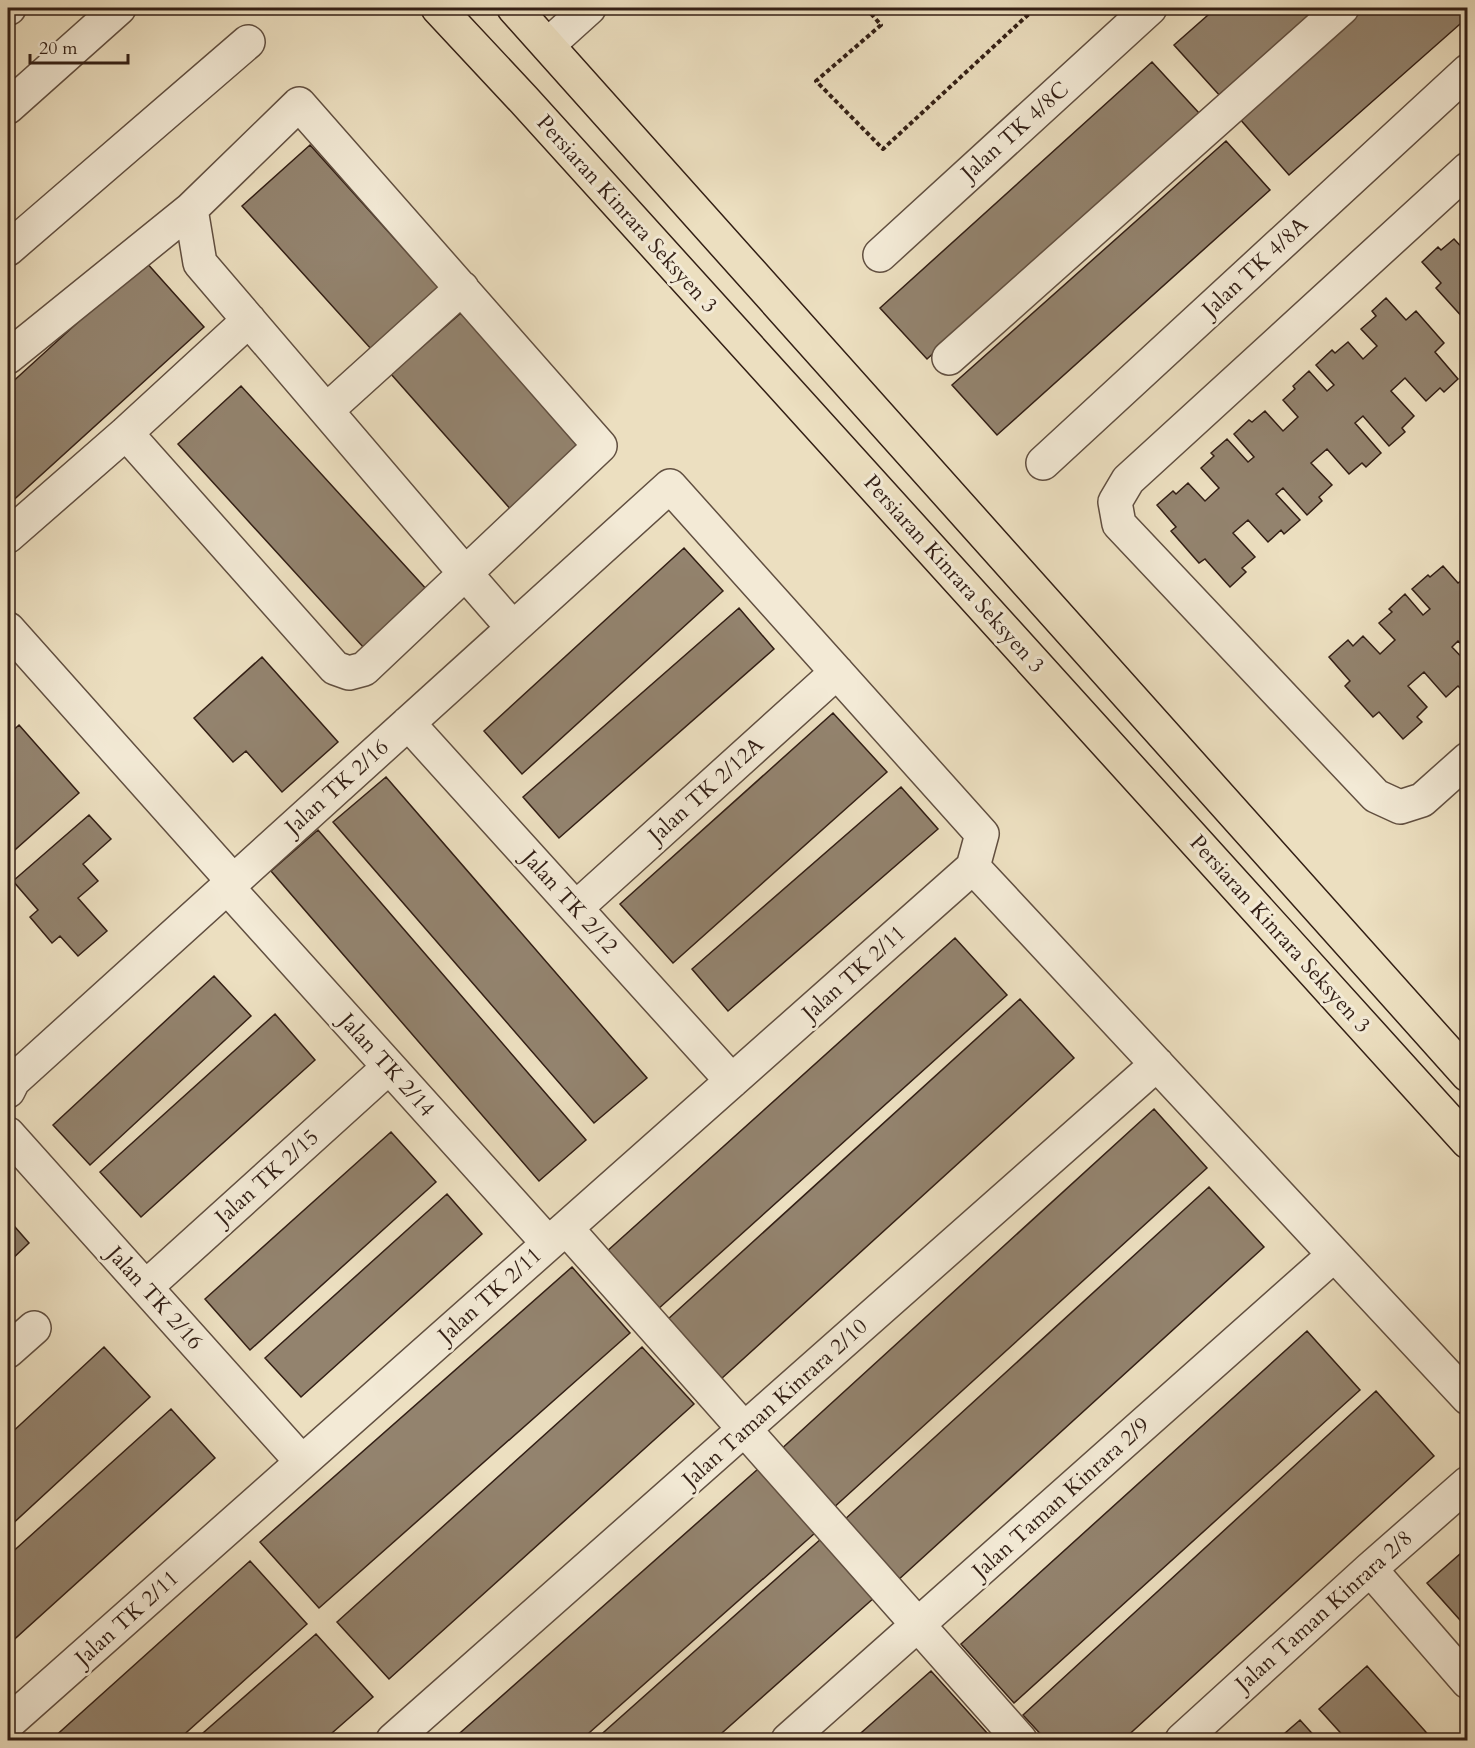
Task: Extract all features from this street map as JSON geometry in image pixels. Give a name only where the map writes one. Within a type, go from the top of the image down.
[{"type":"main road","name":"Persiaran Kinrara Seksyen 3","points":[[438,8],[524,100],[1467,1142]]},
{"type":"main road","points":[[454,8],[524,100]]},
{"type":"main road","name":"Persiaran Kinrara Seksyen 3","points":[[514,8],[1467,1075]]},
{"type":"street","points":[[8,107],[119,8]]},
{"type":"street","points":[[548,45],[589,8]]},
{"type":"street","name":"Jalan TK 4/8C","points":[[880,255],[1150,8]]},
{"type":"street","points":[[948,358],[1342,8]]},
{"type":"street","points":[[8,249],[248,42]]},
{"type":"street","name":"Jalan TK 4/8A","points":[[1043,463],[1467,71]]},
{"type":"street","points":[[8,357],[191,209],[299,104],[600,446],[364,669],[349,673],[335,668],[126,433]]},
{"type":"street","points":[[1467,169],[1128,480],[1115,502],[1119,524],[1376,796],[1400,807],[1422,800],[1467,759]]},
{"type":"street","points":[[191,209],[200,262],[513,628]]},
{"type":"street","points":[[327,410],[462,288]]},
{"type":"street","points":[[8,536],[126,433],[249,320]]},
{"type":"street","name":"Jalan TK 2/16","points":[[8,1091],[13,1081],[670,486],[837,672]]},
{"type":"street","name":"Jalan TK 2/14","points":[[8,629],[389,1067],[557,1236],[744,1430],[1020,1740]]},
{"type":"street","points":[[837,672],[982,834],[973,867],[1467,1398]]},
{"type":"street","name":"Jalan TK 2/12A","points":[[576,908],[837,672]]},
{"type":"street","name":"Jalan TK 2/12","points":[[408,723],[732,1081]]},
{"type":"street","name":"Jalan TK 2/11","points":[[8,1724],[973,867]]},
{"type":"street","name":"Jalan Taman Kinrara 2/10","points":[[393,1740],[1157,1064]]},
{"type":"street","name":"Jalan TK 2/15","points":[[146,1287],[389,1067]]},
{"type":"street","name":"Jalan TK 2/16","points":[[8,1134],[302,1462]]},
{"type":"street","name":"Jalan Taman Kinrara 2/9","points":[[788,1740],[1334,1255]]},
{"type":"street","points":[[8,1352],[34,1328]]},
{"type":"street","name":"Jalan Taman Kinrara 2/8","points":[[1182,1740],[1467,1483]]},
{"type":"street","points":[[1370,1569],[1467,1682]]},
{"type":"path","points":[[866,8],[881,25],[816,81],[884,149],[1032,12],[1027,8]]},
{"type":"building","points":[[1216,8],[1318,8],[1221,97],[1174,45]]},
{"type":"building","points":[[1365,8],[1468,8],[1468,17],[1289,175],[1239,118]]},
{"type":"building","points":[[1152,62],[1199,113],[927,359],[880,308]]},
{"type":"building","points":[[1226,141],[1270,190],[997,435],[952,385]]},
{"type":"building","points":[[310,145],[440,289],[372,350],[242,206]]},
{"type":"building","points":[[1454,239],[1468,254],[1468,318],[1465,320],[1436,288],[1441,283],[1422,262],[1438,247],[1441,250]]},
{"type":"building","points":[[145,261],[204,327],[8,505],[8,386]]},
{"type":"building","points":[[1386,298],[1406,320],[1416,311],[1444,343],[1435,352],[1458,379],[1444,392],[1440,388],[1426,401],[1405,378],[1391,391],[1414,416],[1402,428],[1405,432],[1389,446],[1363,416],[1355,423],[1381,453],[1366,467],[1362,463],[1349,474],[1327,449],[1311,463],[1332,485],[1319,497],[1322,501],[1307,515],[1283,488],[1276,494],[1300,520],[1284,534],[1281,530],[1268,542],[1248,520],[1233,533],[1255,557],[1242,568],[1246,572],[1230,587],[1205,559],[1199,563],[1171,531],[1176,527],[1157,505],[1173,491],[1176,494],[1188,483],[1205,501],[1219,488],[1201,468],[1214,456],[1211,453],[1227,439],[1248,462],[1254,457],[1234,434],[1249,420],[1252,422],[1265,411],[1283,431],[1298,417],[1283,400],[1295,389],[1293,386],[1309,371],[1327,391],[1334,385],[1316,365],[1332,350],[1335,353],[1348,342],[1363,359],[1377,346],[1361,329],[1376,316],[1372,311]]},
{"type":"building","points":[[461,313],[583,450],[513,512],[391,374]]},
{"type":"building","points":[[241,386],[428,591],[364,648],[178,444]]},
{"type":"building","points":[[684,548],[723,591],[522,774],[484,731]]},
{"type":"building","points":[[1443,566],[1458,583],[1468,575],[1468,651],[1458,641],[1452,647],[1468,664],[1468,685],[1462,690],[1458,686],[1446,697],[1424,672],[1408,686],[1427,707],[1417,717],[1422,722],[1403,739],[1379,712],[1373,717],[1345,686],[1350,681],[1329,657],[1348,640],[1353,646],[1363,636],[1380,654],[1395,640],[1379,623],[1392,612],[1389,609],[1405,594],[1423,615],[1430,609],[1412,589]]},
{"type":"building","points":[[739,608],[774,649],[559,838],[523,797]]},
{"type":"building","points":[[262,657],[338,742],[282,792],[246,751],[233,762],[194,718]]},
{"type":"building","points":[[833,713],[887,772],[673,963],[620,904]]},
{"type":"building","points":[[19,725],[79,793],[8,856],[8,735]]},
{"type":"building","points":[[386,777],[647,1078],[594,1123],[333,822]]},
{"type":"building","points":[[901,787],[938,829],[728,1011],[692,969]]},
{"type":"building","points":[[89,815],[111,839],[83,864],[98,881],[78,898],[107,931],[78,956],[60,936],[52,943],[30,917],[38,910],[13,881]]},
{"type":"building","points":[[318,830],[586,1140],[539,1181],[271,871]]},
{"type":"building","points":[[955,938],[1007,995],[657,1310],[605,1253]]},
{"type":"building","points":[[214,976],[251,1016],[90,1165],[53,1125]]},
{"type":"building","points":[[1020,999],[1074,1058],[721,1379],[667,1320]]},
{"type":"building","points":[[275,1014],[315,1060],[141,1217],[100,1172]]},
{"type":"building","points":[[1154,1109],[1207,1168],[831,1510],[778,1452]]},
{"type":"building","points":[[391,1132],[436,1182],[250,1350],[205,1299]]},
{"type":"building","points":[[1209,1187],[1264,1247],[897,1581],[843,1521]]},
{"type":"building","points":[[447,1194],[482,1234],[301,1397],[265,1358]]},
{"type":"building","points":[[8,1219],[29,1243],[8,1263]]},
{"type":"building","points":[[572,1267],[630,1333],[319,1608],[260,1542]]},
{"type":"building","points":[[1307,1331],[1360,1390],[1014,1703],[961,1644]]},
{"type":"building","points":[[104,1347],[150,1397],[8,1528],[8,1436]]},
{"type":"building","points":[[642,1347],[694,1404],[389,1679],[337,1622]]},
{"type":"building","points":[[1376,1391],[1434,1456],[1123,1740],[1046,1740],[1023,1715]]},
{"type":"building","points":[[171,1409],[215,1458],[8,1645],[8,1556]]},
{"type":"building","points":[[758,1469],[815,1533],[581,1740],[452,1740]]},
{"type":"building","points":[[822,1538],[875,1597],[714,1740],[595,1740]]},
{"type":"building","points":[[1468,1547],[1468,1629],[1427,1583]]},
{"type":"building","points":[[250,1561],[307,1624],[178,1740],[51,1740]]},
{"type":"building","points":[[316,1634],[373,1697],[324,1740],[195,1740]]},
{"type":"building","points":[[1367,1666],[1433,1740],[1347,1740],[1319,1709]]},
{"type":"building","points":[[931,1671],[987,1733],[979,1740],[853,1740]]},
{"type":"building","points":[[1300,1720],[1318,1740],[1277,1740]]}]
